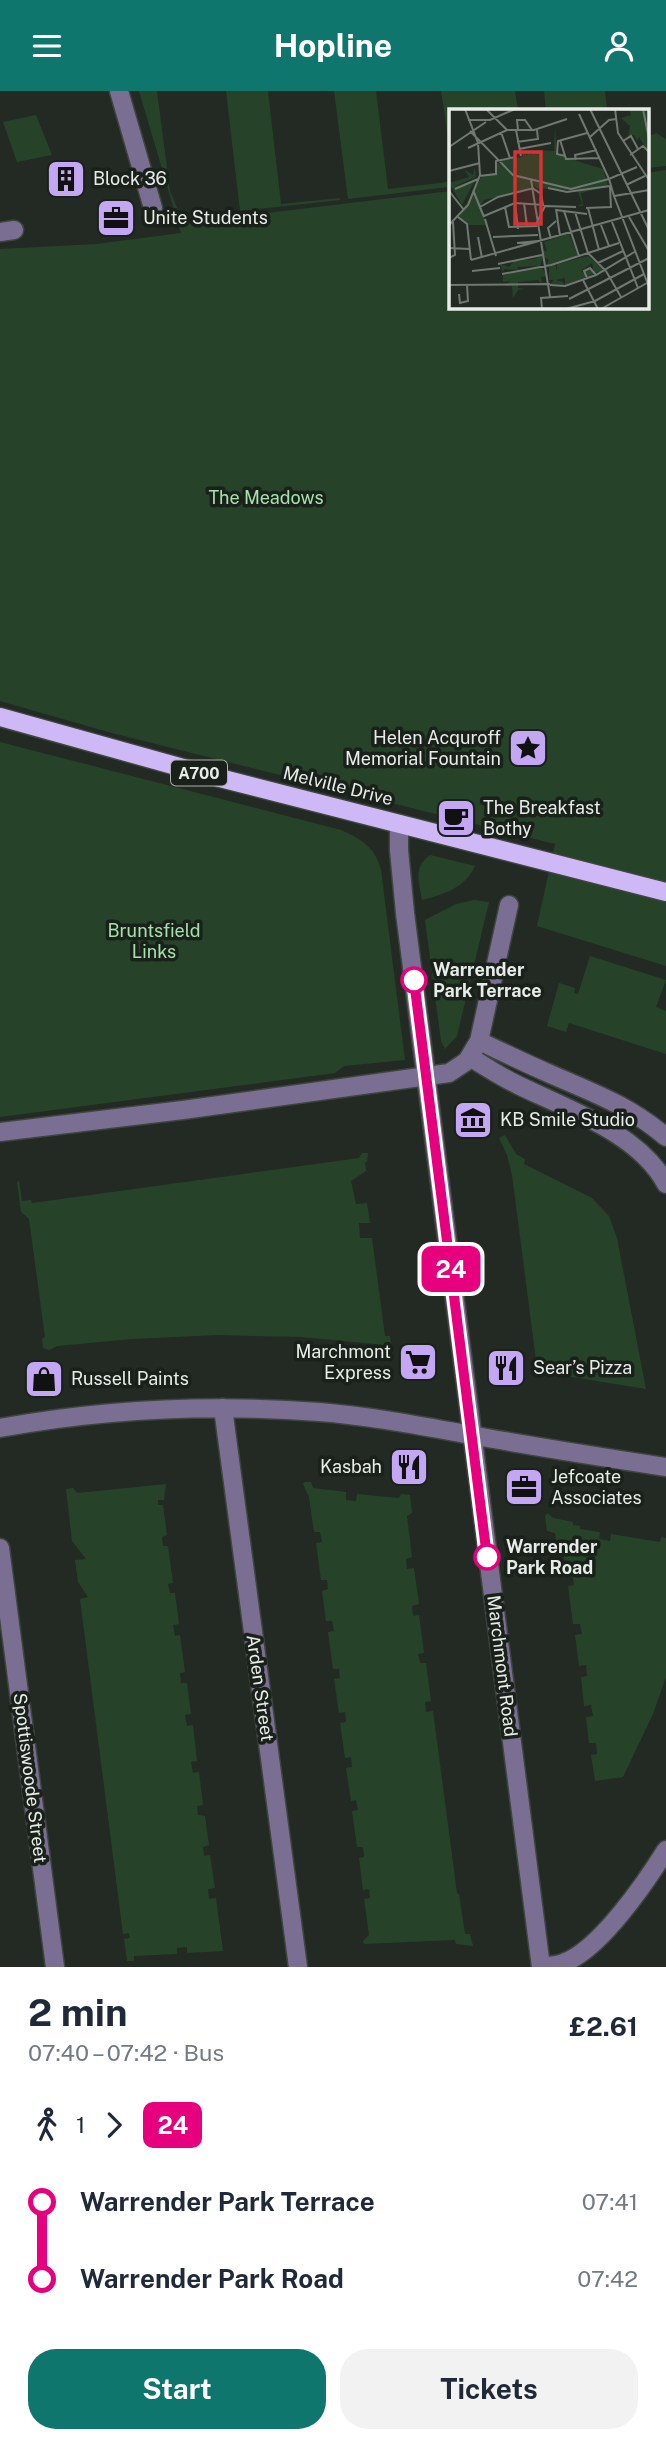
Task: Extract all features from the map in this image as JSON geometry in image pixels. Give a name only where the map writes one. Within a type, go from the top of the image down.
[{"type":"main road","name":"Melville Drive","points":[[0,717],[162,763],[666,892]]},
{"type":"street","points":[[119,91],[153,208]]},
{"type":"street","name":"Marchmont Road","points":[[399,824],[398,850],[405,913],[541,1967]]},
{"type":"street","points":[[0,1132],[449,1073],[470,1058],[479,1041],[509,905]]},
{"type":"street","points":[[479,1041],[550,1074],[593,1090],[639,1116],[666,1137]]},
{"type":"street","points":[[470,1058],[614,1133],[650,1161],[666,1184]]},
{"type":"street","points":[[0,1428],[76,1416],[139,1411],[223,1408],[293,1410],[359,1416],[666,1467]]},
{"type":"street","name":"Arden Street","points":[[223,1408],[298,1967]]},
{"type":"street","name":"Spottiswoode Street","points":[[0,1548],[55,1967]]},
{"type":"street","points":[[541,1967],[564,1963],[592,1943],[626,1906],[666,1850]]},
{"type":"green space","name":"The Meadows","points":[[139,91],[157,91],[170,191],[180,215],[232,211],[234,217],[449,191],[449,308],[648,308],[648,173],[666,170],[666,966],[537,926],[555,844],[112,733],[0,701],[0,249],[96,244],[181,233]]},
{"type":"green space","points":[[226,91],[268,91],[281,204],[340,200],[240,211]]},
{"type":"green space","points":[[334,91],[376,91],[388,189],[448,182],[449,187],[348,199]]},
{"type":"green space","points":[[441,91],[515,91],[518,109],[449,109],[449,142]]},
{"type":"green space","points":[[544,91],[605,91],[607,109],[546,109]]},
{"type":"green space","points":[[36,115],[52,155],[17,162],[3,122]]},
{"type":"green space","points":[[648,133],[656,133],[666,139],[666,166],[648,168]]},
{"type":"green space","name":"Bruntsfield Links","points":[[0,742],[341,830],[366,845],[375,855],[381,870],[405,1060],[344,1066],[335,1073],[0,1117]]},
{"type":"green space","points":[[430,855],[475,866],[460,885],[446,893],[422,900],[419,870]]},
{"type":"green space","points":[[474,900],[489,902],[457,1036],[445,1049],[441,1041],[425,920],[456,904]]},
{"type":"green space","points":[[590,956],[666,980],[656,1007],[666,1011],[666,1054],[569,1023],[566,1032],[547,1026],[559,983],[575,988],[574,993],[578,994]]},
{"type":"green space","points":[[505,1135],[516,1154],[525,1159],[524,1164],[592,1198],[609,1216],[617,1238],[646,1389],[535,1371],[536,1360],[512,1175],[499,1138]]},
{"type":"green space","points":[[362,1153],[368,1153],[366,1171],[351,1181],[356,1204],[367,1203],[370,1223],[359,1223],[360,1238],[372,1238],[385,1336],[390,1336],[392,1349],[384,1351],[382,1346],[375,1344],[301,1337],[217,1335],[133,1339],[57,1346],[49,1350],[43,1348],[42,1339],[45,1337],[29,1219],[21,1212],[17,1182],[19,1181],[22,1201],[31,1200],[32,1203],[359,1158]]},
{"type":"green space","points":[[311,1482],[313,1488],[346,1492],[346,1500],[356,1501],[357,1494],[399,1498],[401,1494],[410,1495],[412,1513],[407,1516],[412,1557],[406,1559],[407,1569],[414,1568],[419,1604],[412,1606],[413,1616],[419,1615],[424,1653],[418,1654],[420,1663],[426,1663],[431,1701],[425,1702],[426,1712],[433,1711],[457,1893],[465,1934],[470,1934],[473,1946],[456,1944],[455,1940],[364,1944],[363,1941],[369,1935],[364,1899],[370,1898],[369,1889],[363,1890],[359,1858],[364,1857],[363,1847],[357,1847],[352,1811],[358,1810],[356,1800],[351,1801],[346,1768],[352,1767],[351,1757],[345,1758],[340,1723],[346,1722],[345,1712],[339,1713],[334,1679],[340,1678],[339,1669],[333,1669],[328,1632],[334,1631],[332,1621],[326,1621],[322,1591],[328,1589],[327,1580],[321,1580],[316,1543],[322,1542],[320,1532],[314,1532],[309,1497],[303,1484]]},
{"type":"green space","points":[[166,1484],[164,1500],[158,1500],[158,1505],[163,1505],[167,1535],[162,1537],[163,1546],[168,1546],[173,1583],[168,1584],[170,1593],[175,1593],[179,1624],[173,1625],[175,1636],[180,1635],[185,1672],[180,1673],[181,1683],[187,1683],[191,1714],[185,1715],[187,1726],[193,1725],[197,1761],[191,1762],[193,1773],[199,1772],[203,1805],[197,1806],[198,1815],[205,1816],[209,1845],[203,1847],[204,1856],[210,1855],[215,1888],[208,1889],[209,1899],[216,1898],[223,1951],[187,1953],[187,1947],[177,1948],[177,1954],[134,1956],[134,1961],[127,1961],[124,1939],[130,1938],[129,1933],[123,1934],[80,1599],[88,1597],[78,1582],[75,1560],[86,1559],[72,1541],[66,1489],[73,1488],[77,1493]]},
{"type":"green space","points":[[548,1513],[553,1518],[573,1522],[573,1525],[580,1526],[580,1529],[600,1532],[599,1539],[610,1541],[611,1534],[660,1542],[661,1537],[666,1538],[666,1677],[653,1714],[623,1777],[595,1781],[591,1755],[597,1754],[596,1743],[589,1743],[586,1717],[593,1716],[591,1705],[584,1706],[581,1677],[587,1676],[586,1665],[579,1666],[575,1635],[582,1634],[580,1624],[573,1624],[568,1586],[574,1585],[572,1573],[566,1573],[563,1549],[558,1550],[555,1533],[547,1531],[545,1516]]},
{"type":"bus line","name":"24","points":[[414,980],[487,1557]]},
{"type":"place","name":"Block 36","points":[[66,179]]},
{"type":"place","name":"Unite Students","points":[[116,218]]},
{"type":"place","name":"Helen Acquroff Memorial Fountain","points":[[528,748]]},
{"type":"place","name":"The Breakfast Bothy","points":[[456,818]]},
{"type":"place","name":"Warrender Park Terrace","points":[[414,980]]},
{"type":"place","name":"KB Smile Studio","points":[[473,1120]]},
{"type":"place","name":"Marchmont Express","points":[[418,1362]]},
{"type":"place","name":"Sear’s Pizza","points":[[506,1368]]},
{"type":"place","name":"Russell Paints","points":[[44,1379]]},
{"type":"place","name":"Kasbah","points":[[409,1467]]},
{"type":"place","name":"Jefcoate Associates","points":[[524,1487]]},
{"type":"place","name":"Warrender Park Road","points":[[487,1557]]}]
